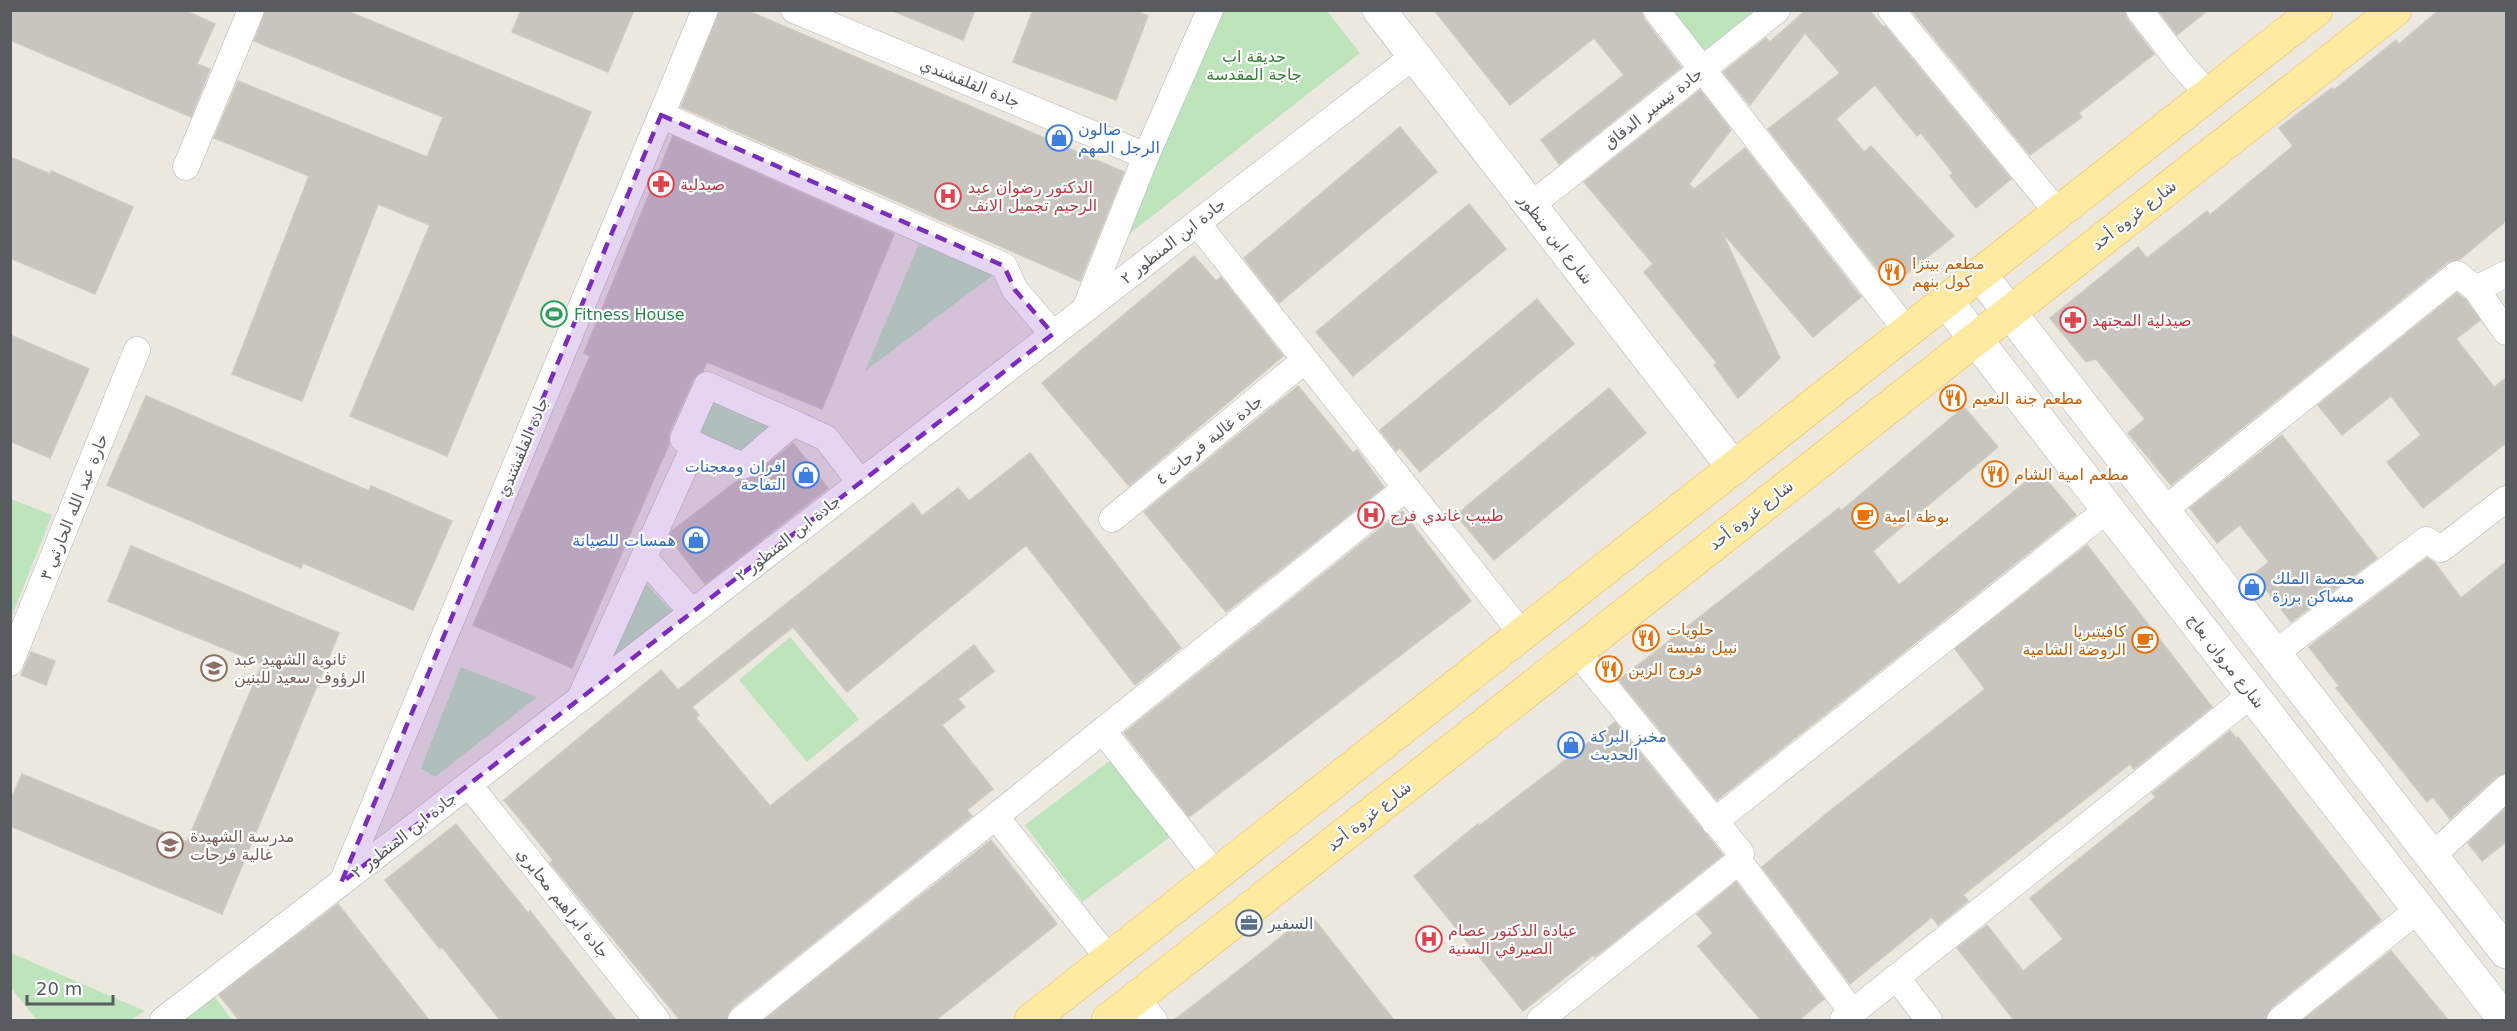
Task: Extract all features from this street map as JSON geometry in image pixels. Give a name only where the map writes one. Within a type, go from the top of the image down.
[{"type":"main road","name":"شارع ابن منظور","points":[[1379,10],[1734,468]]},
{"type":"main road","points":[[1031,1020],[2316,10]]},
{"type":"main road","name":"شارع غزوة أحد","points":[[1108,1020],[1146,1009],[1577,652],[2395,10]]},
{"type":"main road","points":[[1980,274],[2432,856],[2502,937]]},
{"type":"main road","name":"شارع مروان بعاج","points":[[1946,301],[2505,1020]]},
{"type":"street","points":[[186,167],[250,10]]},
{"type":"street","name":"جادة القلقشندي","points":[[341,883],[705,10]]},
{"type":"street","points":[[1085,309],[1146,156],[1210,10]]},
{"type":"street","points":[[1656,10],[1907,332]]},
{"type":"street","name":"جادة تيسير الدقاق","points":[[1530,206],[1777,10]]},
{"type":"street","points":[[1891,10],[2059,214]]},
{"type":"street","points":[[2139,10],[2181,64],[2209,94]]},
{"type":"street","name":"جادة القلقشندي","points":[[809,13],[1146,156]]},
{"type":"street","name":"جادة ابن المنظور ٢","points":[[163,1020],[1414,56]]},
{"type":"street","points":[[662,115],[1004,266],[1015,290],[1053,334]]},
{"type":"street","points":[[1197,223],[1522,634]]},
{"type":"street","points":[[2164,510],[2457,274],[2476,289],[2506,332]]},
{"type":"street","points":[[2476,289],[2506,274]]},
{"type":"street","name":"حارة عبد الله الحارثي ٣","points":[[10,663],[137,350]]},
{"type":"street","name":"جادة غالية فرحات ٤","points":[[1112,519],[1305,360]]},
{"type":"street","points":[[793,423],[743,466],[682,439],[707,385],[793,423],[826,438],[860,482]]},
{"type":"street","points":[[579,699],[695,444]]},
{"type":"street","points":[[741,1020],[1406,488]]},
{"type":"street","points":[[2275,654],[2426,540],[2441,549],[2506,499]]},
{"type":"street","points":[[1714,822],[2108,509]]},
{"type":"street","points":[[644,558],[692,612]]},
{"type":"street","points":[[1540,1020],[1739,861],[1741,853],[1577,652]]},
{"type":"street","points":[[1739,861],[1848,1017],[2252,694]]},
{"type":"street","points":[[1103,730],[1216,875]]},
{"type":"street","name":"جادة ابراهيم محايري","points":[[469,785],[657,1020]]},
{"type":"street","points":[[2432,856],[2506,788]]},
{"type":"street","points":[[996,817],[1109,959]]},
{"type":"street","points":[[2280,1020],[2419,909]]},
{"type":"street","points":[[1896,978],[1929,1020]]},
{"type":"highlighted area","points":[[661,115],[1004,266],[1015,290],[1053,334],[341,883]]},
{"type":"green space","name":"حديقة اب جاجة المقدسة","points":[[1217,11],[1327,11],[1360,53],[1128,235]]},
{"type":"green space","points":[[1656,11],[1777,11],[1702,69]]},
{"type":"green space","points":[[919,244],[993,275],[865,371]]},
{"type":"green space","points":[[710,390],[782,423],[740,459],[689,435]]},
{"type":"green space","points":[[11,499],[52,515],[11,618]]},
{"type":"green space","points":[[639,577],[680,619],[599,676]]},
{"type":"green space","points":[[790,637],[859,719],[807,762],[739,680]]},
{"type":"green space","points":[[461,667],[537,697],[435,777],[421,768]]},
{"type":"green space","points":[[1112,759],[1170,837],[1082,902],[1025,825]]},
{"type":"green space","points":[[11,953],[145,1011],[131,1020],[37,1020],[11,988]]},
{"type":"green space","points":[[207,987],[232,1020],[163,1020]]},
{"type":"building","points":[[10,10],[184,10],[215,24],[197,64],[210,69],[191,117],[10,40]]},
{"type":"building","points":[[266,10],[345,10],[591,112],[447,456],[350,416],[430,225],[378,204],[302,401],[232,374],[309,176],[214,138],[238,81],[427,157],[443,117],[254,41]]},
{"type":"building","points":[[521,10],[634,10],[608,72],[512,32]]},
{"type":"building","points":[[720,10],[746,10],[1124,172],[1080,281],[681,107]]},
{"type":"building","points":[[891,10],[975,10],[963,40]]},
{"type":"building","points":[[1033,10],[1134,10],[1148,16],[1116,100],[1013,62]]},
{"type":"building","points":[[1434,10],[1641,10],[1644,19],[1681,67],[1559,164],[1541,140],[1624,75],[1594,38],[1510,105]]},
{"type":"building","points":[[1806,10],[1869,10],[1883,27],[1885,26],[2011,179],[1976,208],[1950,176],[1953,173],[1921,133],[1917,136],[1875,85],[1836,119],[1864,152],[1871,146],[1954,236],[1891,286],[1768,129],[1840,73],[1805,33],[1750,105],[1723,72],[1766,38],[1770,42]]},
{"type":"building","points":[[1911,10],[2124,10],[2127,19],[2154,54],[2079,113],[2082,117],[2030,155]]},
{"type":"building","points":[[2158,10],[2208,10],[2177,35]]},
{"type":"building","points":[[2439,10],[2506,10],[2506,221],[2460,259],[2448,262],[2171,485],[2128,433],[2145,419],[2096,359],[2086,362],[2050,318],[2138,247],[2147,258],[2207,211],[2210,215],[2293,146],[2279,128],[2332,88],[2334,90],[2396,40],[2399,44]]},
{"type":"building","points":[[1700,90],[1731,130],[1689,184],[1694,189],[1745,148],[1861,297],[1813,337],[1722,232],[1780,358],[1738,398],[1714,365],[1717,363],[1644,272],[1653,264],[1584,182]]},
{"type":"building","points":[[1400,127],[1437,172],[1279,303],[1244,258]]},
{"type":"building","points":[[673,136],[894,234],[822,409],[707,362],[703,371],[694,378],[669,433],[669,444],[572,668],[473,625],[590,356],[584,353]]},
{"type":"building","points":[[10,157],[50,174],[51,171],[133,207],[95,294],[10,258]]},
{"type":"building","points":[[1469,204],[1506,249],[1353,376],[1316,332]]},
{"type":"building","points":[[1194,256],[1216,281],[1221,277],[1283,356],[1129,486],[1042,383]]},
{"type":"building","points":[[2457,293],[2465,299],[2480,320],[2456,339],[2494,387],[2506,378],[2506,443],[2423,508],[2387,462],[2421,435],[2391,396],[2342,435],[2318,405]]},
{"type":"building","points":[[1537,299],[1574,344],[1420,472],[1400,448],[1396,451],[1380,430]]},
{"type":"building","points":[[10,335],[89,369],[50,458],[10,441]]},
{"type":"building","points":[[1298,386],[1353,453],[1357,450],[1384,487],[1226,612],[1144,512]]},
{"type":"building","points":[[1609,388],[1646,433],[1494,560],[1456,515]]},
{"type":"building","points":[[146,396],[369,491],[371,486],[452,521],[413,610],[303,563],[301,568],[107,485]]},
{"type":"building","points":[[1964,407],[1998,447],[1873,551],[1899,585],[2039,471],[2076,515],[1717,800],[1619,680],[1839,508],[1841,511]]},
{"type":"building","points":[[2282,435],[2377,558],[2291,622],[2254,574],[2269,562],[2240,525],[2217,543],[2190,508]]},
{"type":"building","points":[[793,443],[828,488],[705,584],[669,538],[672,531],[738,480],[746,481],[753,477]]},
{"type":"building","points":[[1030,453],[1181,648],[1135,685],[1026,545],[847,692],[793,627],[692,707],[699,715],[696,718],[770,806],[974,645],[994,671],[958,699],[965,707],[942,725],[993,789],[967,810],[972,816],[732,1008],[726,1020],[680,1020],[550,863],[553,860],[504,800],[661,670],[678,690],[913,503],[922,516],[958,488],[969,501]]},
{"type":"building","points":[[1402,511],[1471,601],[1189,817],[1124,733]]},
{"type":"building","points":[[2087,545],[2212,707],[2134,769],[2130,764],[1963,895],[1968,901],[1938,925],[1932,917],[1850,984],[1762,867],[1985,689],[1955,649]]},
{"type":"building","points":[[131,546],[339,633],[222,914],[10,826],[10,802],[22,774],[187,842],[262,664],[108,601]]},
{"type":"building","points":[[2427,558],[2434,562],[2461,598],[2506,562],[2506,773],[2496,777],[2450,819],[2433,797],[2427,802],[2336,688],[2339,686],[2309,647]]},
{"type":"building","points":[[31,652],[55,661],[46,685],[21,675]]},
{"type":"building","points":[[1615,722],[1723,855],[1523,1011],[1414,876],[1478,824],[1479,826]]},
{"type":"building","points":[[2230,731],[2236,738],[2238,737],[2381,920],[2271,1008],[2265,1020],[2014,1020],[1957,948],[1987,925],[2023,971],[2063,939],[2030,898],[2156,797],[2152,793]]},
{"type":"building","points":[[2506,808],[2506,842],[2482,861],[2468,843]]},
{"type":"building","points":[[456,824],[528,913],[530,911],[616,1020],[500,1020],[442,947],[440,949],[385,880]]},
{"type":"building","points":[[991,840],[1057,924],[936,1020],[764,1020]]},
{"type":"building","points":[[1736,882],[1824,999],[1799,1020],[1761,1020],[1698,946],[1713,933],[1697,914]]},
{"type":"building","points":[[338,904],[429,1020],[239,1020],[219,995]]},
{"type":"building","points":[[1310,914],[1394,1020],[1174,1020],[1234,974]]},
{"type":"building","points":[[2391,951],[2448,1020],[2303,1020]]},
{"type":"place","name":"صالون الرجل المهم","points":[[1059,138]]},
{"type":"place","name":"صيدلية","points":[[661,184]]},
{"type":"place","name":"الدكتور رضوان عبد الرحيم تجميل الانف","points":[[948,196]]},
{"type":"place","name":"مطعم بيتزا كول بنهم","points":[[1892,272]]},
{"type":"place","name":"Fitness House","points":[[554,314]]},
{"type":"place","name":"صيدلية المجتهد","points":[[2073,320]]},
{"type":"place","name":"مطعم جنة النعيم","points":[[1953,398]]},
{"type":"place","name":"مطعم امية الشام","points":[[1995,474]]},
{"type":"place","name":"افران ومعجنات التفاحة","points":[[806,475]]},
{"type":"place","name":"طبيب غاندي فرح","points":[[1371,515]]},
{"type":"place","name":"بوظة امية","points":[[1865,516]]},
{"type":"place","name":"همسات للصيانة","points":[[696,540]]},
{"type":"place","name":"محمصة الملك مساكن برزة","points":[[2252,587]]},
{"type":"place","name":"حلويات نبيل نفيسة","points":[[1646,638]]},
{"type":"place","name":"كافيتيريا الروضة الشامية","points":[[2145,640]]},
{"type":"place","name":"ثانوية الشهيد عبد الرؤوف سعيد للبنين","points":[[214,668]]},
{"type":"place","name":"فروج الزين","points":[[1609,669]]},
{"type":"place","name":"مخبز البركة الحديث","points":[[1571,745]]},
{"type":"place","name":"مدرسة الشهيدة غالية فرحات","points":[[170,845]]},
{"type":"place","name":"السفير","points":[[1249,923]]},
{"type":"place","name":"عيادة الدكتور عصام الصيرفي السنية","points":[[1429,939]]}]
